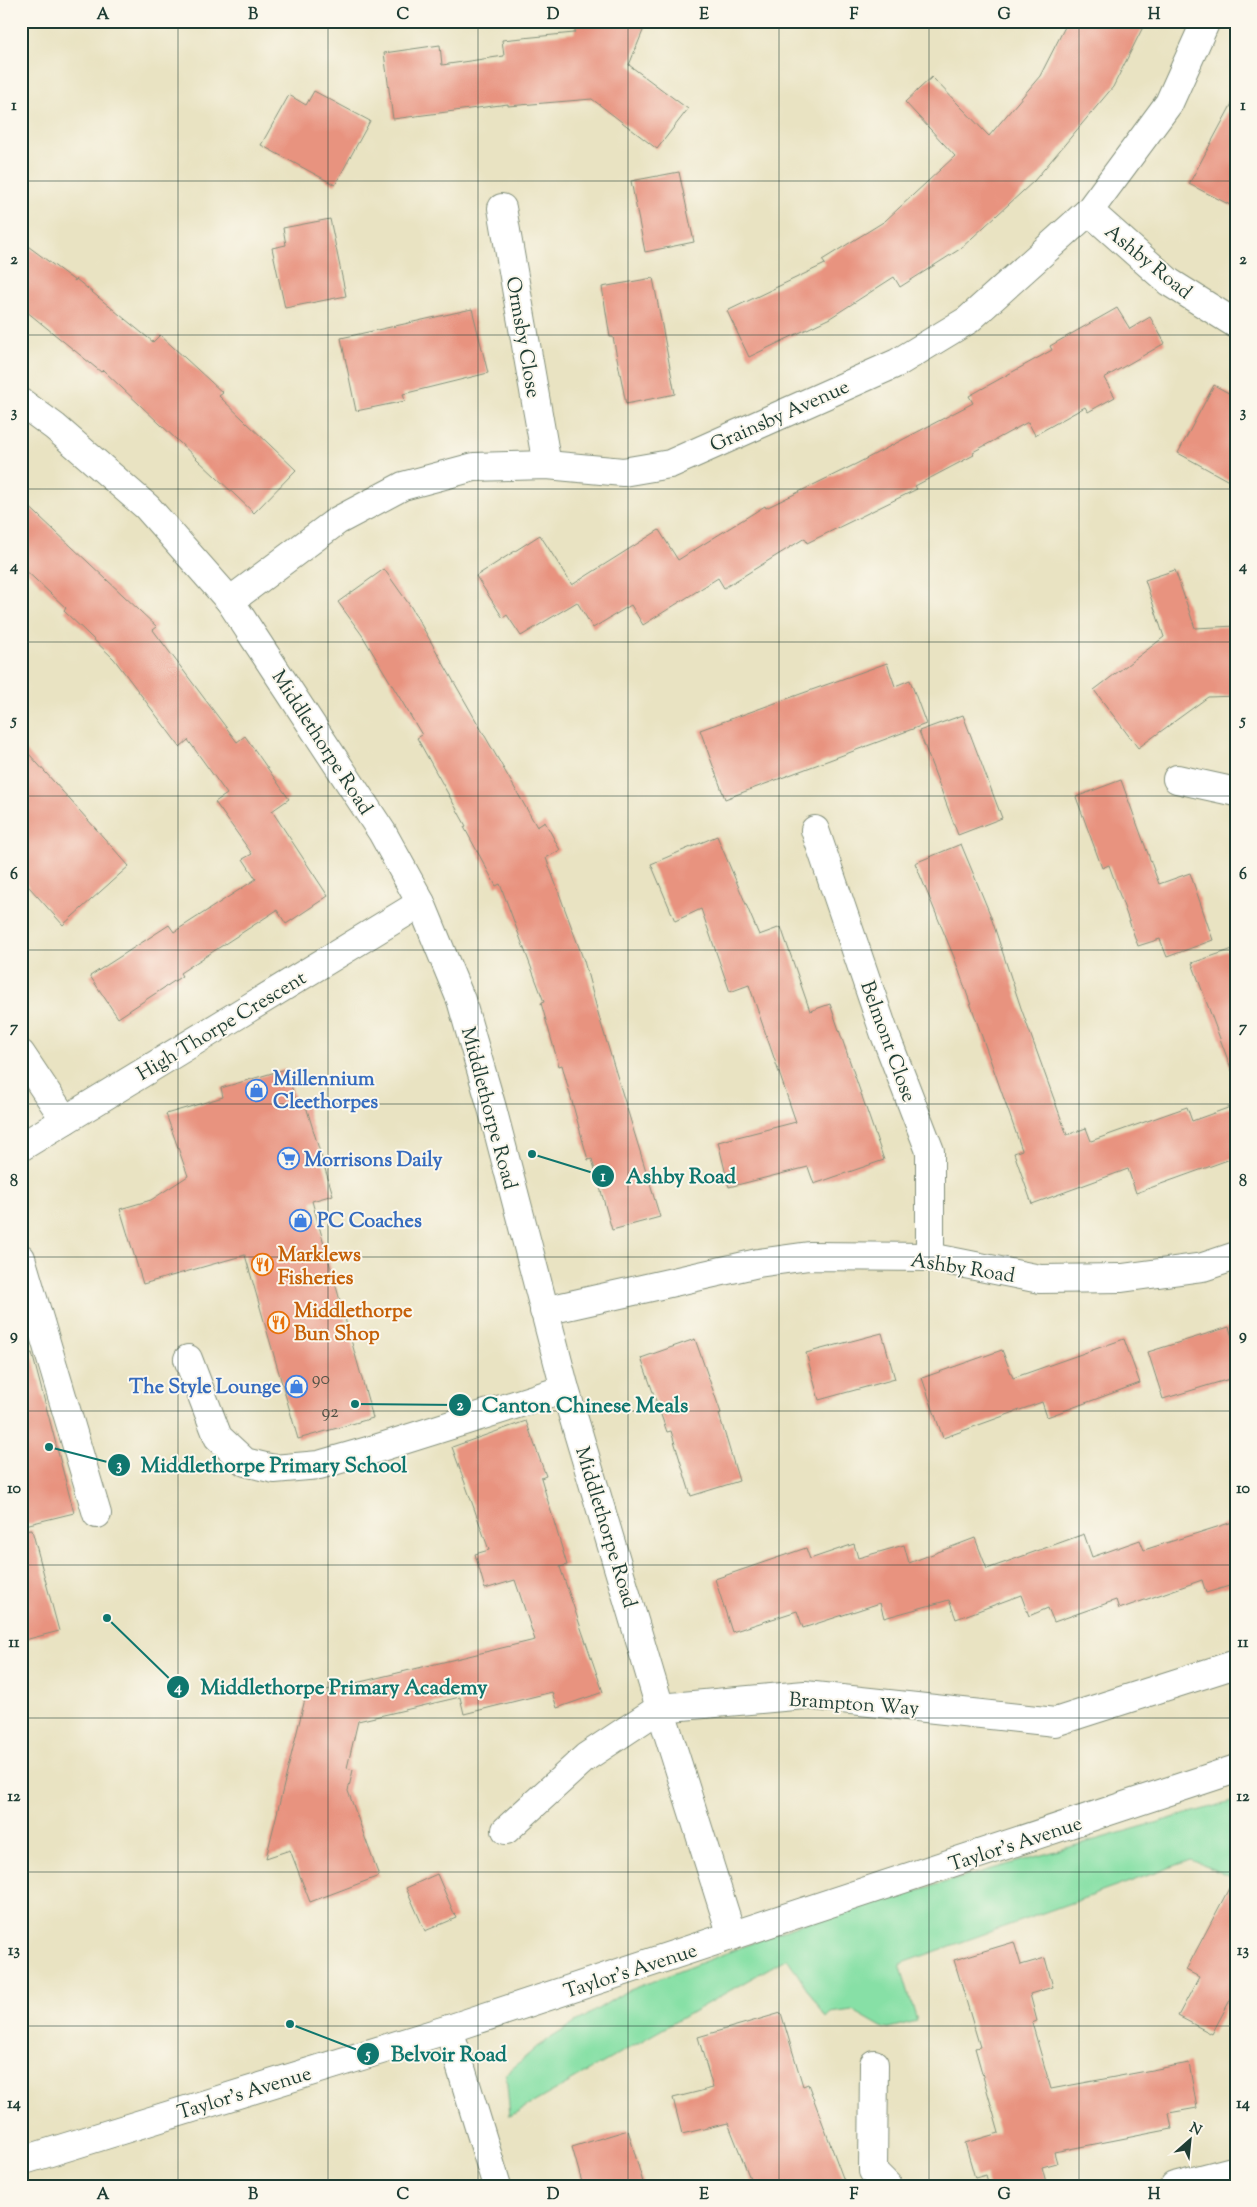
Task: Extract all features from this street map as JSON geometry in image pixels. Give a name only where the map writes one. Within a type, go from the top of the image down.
[{"type":"street","name":"Grainsby Avenue","points":[[230,601],[337,521],[403,486],[474,467],[547,465],[623,472],[670,464],[897,363],[968,320],[1089,211],[1169,103],[1206,21]]},
{"type":"street","name":"Ormsby Close","points":[[502,208],[547,465]]},
{"type":"street","name":"Ashby Road","points":[[1089,211],[1169,282],[1236,324]]},
{"type":"street","name":"Middlethorpe Road","points":[[21,402],[55,427],[147,507],[230,601],[382,832],[420,903],[461,1000],[492,1108],[565,1389],[660,1708],[732,1936]]},
{"type":"street","points":[[1178,779],[1236,792]]},
{"type":"street","name":"Belmont Close","points":[[815,830],[884,1032],[930,1151],[930,1258]]},
{"type":"street","name":"High Thorpe Crescent","points":[[21,1148],[420,903]]},
{"type":"street","points":[[21,1054],[64,1120]]},
{"type":"street","name":"Ashby Road","points":[[544,1311],[758,1263],[809,1256],[930,1258],[1040,1279],[1122,1278],[1203,1267],[1236,1256]]},
{"type":"street","points":[[21,1258],[97,1514]]},
{"type":"street","points":[[188,1359],[218,1437],[244,1462],[274,1469],[319,1465],[375,1450],[565,1389]]},
{"type":"street","name":"Brampton Way","points":[[506,1830],[586,1757],[660,1708],[805,1695],[1055,1722],[1236,1664]]},
{"type":"street","name":"Taylor's Avenue","points":[[21,2161],[449,2029],[1236,1770]]},
{"type":"street","points":[[449,2029],[497,2186]]},
{"type":"street","points":[[874,2064],[873,2171],[888,2186]]},
{"type":"street","points":[[1174,2186],[1236,2170]]},
{"type":"green space","points":[[1236,1800],[1236,1879],[1191,1860],[900,1964],[917,2021],[885,2029],[852,2010],[831,2013],[826,2018],[787,1958],[510,2116],[506,2074],[538,2046],[625,1992],[812,1920]]},
{"type":"building","points":[[579,21],[647,21],[629,65],[688,109],[657,149],[592,99],[508,106],[508,104],[393,119],[384,53],[440,45],[442,65],[504,56],[502,40],[574,33]]},
{"type":"building","points":[[1068,21],[1146,21],[1113,87],[1034,181],[960,249],[900,287],[894,277],[830,318],[749,357],[727,311],[825,264],[822,260],[885,221],[955,156],[905,102],[932,77],[989,136],[1040,76]]},
{"type":"building","points":[[314,91],[370,121],[335,185],[261,145],[289,95],[306,105]]},
{"type":"building","points":[[1236,96],[1236,208],[1189,184]]},
{"type":"building","points":[[679,172],[694,242],[645,252],[631,181]]},
{"type":"building","points":[[330,219],[346,296],[285,308],[272,248],[286,245],[283,228]]},
{"type":"building","points":[[21,241],[75,281],[76,279],[153,342],[160,335],[223,393],[219,396],[296,470],[254,513],[103,370],[101,372],[21,307]]},
{"type":"building","points":[[653,278],[675,394],[626,404],[613,337],[610,337],[602,287]]},
{"type":"building","points":[[1117,308],[1130,329],[1150,317],[1165,343],[1104,378],[1115,397],[1088,412],[1085,407],[1035,435],[1028,422],[973,452],[974,455],[915,486],[917,489],[807,543],[805,538],[724,588],[718,578],[643,625],[631,605],[593,628],[577,602],[521,636],[507,615],[503,618],[476,576],[540,535],[572,585],[659,530],[678,560],[765,506],[766,508],[856,464],[973,403],[969,396],[1052,350],[1050,346]]},
{"type":"building","points":[[472,309],[488,373],[403,394],[405,401],[356,411],[341,338]]},
{"type":"building","points":[[1214,385],[1236,397],[1236,485],[1178,453]]},
{"type":"building","points":[[21,499],[157,627],[153,630],[237,742],[245,736],[289,799],[272,811],[328,896],[286,924],[277,910],[180,973],[182,976],[118,1018],[90,976],[169,925],[174,932],[256,879],[243,859],[252,854],[215,802],[227,794],[188,740],[180,747],[114,659],[64,611],[66,608],[21,566]]},
{"type":"building","points":[[384,569],[411,607],[537,827],[545,822],[560,850],[546,858],[584,961],[660,1217],[612,1230],[592,1159],[588,1160],[562,1065],[559,1066],[541,1003],[544,1002],[500,884],[496,886],[464,827],[466,826],[417,738],[422,735],[362,635],[338,602]]},
{"type":"building","points":[[1175,570],[1195,628],[1236,626],[1236,696],[1208,697],[1138,748],[1094,690],[1164,637],[1145,580]]},
{"type":"building","points":[[887,663],[895,686],[910,680],[926,724],[725,799],[700,730]]},
{"type":"building","points":[[963,715],[1002,818],[958,835],[919,731]]},
{"type":"building","points":[[21,745],[129,866],[63,925],[21,878]]},
{"type":"building","points":[[1121,780],[1159,884],[1190,873],[1213,940],[1167,957],[1160,939],[1138,946],[1109,865],[1102,868],[1076,797]]},
{"type":"building","points":[[717,836],[759,935],[781,927],[810,1011],[830,1004],[884,1160],[814,1184],[808,1167],[729,1187],[718,1142],[796,1122],[749,985],[730,992],[701,909],[675,921],[651,864]]},
{"type":"building","points":[[961,844],[990,914],[1021,1008],[1067,1135],[1086,1128],[1091,1141],[1187,1107],[1192,1121],[1236,1105],[1236,1157],[1136,1193],[1128,1169],[1032,1204],[1014,1153],[1022,1150],[954,957],[915,863]]},
{"type":"building","points":[[1236,948],[1236,1070],[1232,1071],[1192,963]]},
{"type":"building","points":[[286,1069],[297,1105],[305,1103],[333,1195],[312,1201],[373,1418],[298,1439],[245,1255],[143,1284],[120,1209],[151,1200],[188,1176],[166,1114],[223,1097],[221,1088]]},
{"type":"building","points":[[1229,1327],[1236,1349],[1236,1377],[1163,1399],[1148,1352]]},
{"type":"building","points":[[882,1333],[895,1379],[819,1400],[806,1353]]},
{"type":"building","points":[[695,1339],[721,1413],[719,1414],[739,1481],[691,1496],[671,1431],[667,1432],[641,1358]]},
{"type":"building","points":[[1124,1339],[1140,1383],[1047,1417],[1042,1402],[943,1438],[922,1378],[1002,1350],[1013,1378]]},
{"type":"building","points":[[32,1353],[74,1513],[21,1526],[21,1354]]},
{"type":"building","points":[[526,1421],[546,1476],[541,1478],[567,1565],[560,1567],[603,1692],[557,1708],[552,1692],[464,1714],[460,1697],[358,1721],[347,1768],[353,1770],[348,1791],[379,1876],[310,1902],[290,1850],[266,1858],[306,1695],[535,1640],[515,1580],[485,1589],[475,1554],[489,1550],[452,1447]]},
{"type":"building","points":[[1236,1521],[1236,1584],[1206,1593],[1202,1580],[1119,1609],[1116,1600],[1054,1622],[1048,1608],[1029,1616],[1021,1595],[956,1619],[949,1600],[884,1618],[880,1603],[803,1628],[797,1611],[732,1632],[715,1579],[806,1548],[810,1559],[854,1544],[858,1558],[904,1545],[909,1563],[975,1538],[987,1569],[1084,1534],[1092,1557],[1140,1540],[1144,1550]]},
{"type":"building","points":[[32,1530],[59,1631],[21,1641],[21,1531]]},
{"type":"building","points":[[437,1874],[456,1918],[425,1931],[406,1888]]},
{"type":"building","points":[[1236,1875],[1236,1989],[1212,2034],[1178,2016],[1199,1977],[1186,1970]]},
{"type":"building","points":[[1014,1942],[1021,1965],[1045,1958],[1053,1987],[1030,1994],[1037,2021],[1032,2023],[1051,2089],[1189,2063],[1197,2108],[1169,2113],[1172,2129],[1054,2152],[1057,2163],[1042,2167],[1047,2186],[989,2186],[986,2175],[975,2178],[965,2143],[999,2133],[975,2048],[980,2047],[954,1960]]},
{"type":"building","points":[[781,2013],[803,2086],[808,2084],[846,2186],[753,2186],[728,2123],[682,2134],[673,2098],[713,2088],[698,2037]]},
{"type":"building","points":[[628,2130],[644,2186],[583,2186],[572,2147]]},
{"type":"place","name":"Millennium Cleethorpes","points":[[257,1090]]},
{"type":"place","name":"Ashby Road","points":[[532,1154]]},
{"type":"place","name":"Morrisons Daily","points":[[288,1159]]},
{"type":"place","name":"PC Coaches","points":[[301,1220]]},
{"type":"place","name":"Marklews Fisheries","points":[[262,1265]]},
{"type":"place","name":"Middlethorpe Bun Shop","points":[[278,1322]]},
{"type":"place","name":"The Style Lounge","points":[[297,1386]]},
{"type":"place","name":"Canton Chinese Meals","points":[[355,1404]]},
{"type":"place","name":"Middlethorpe Primary School","points":[[49,1447]]},
{"type":"place","name":"Middlethorpe Primary Academy","points":[[107,1618]]},
{"type":"place","name":"Belvoir Road","points":[[290,2024]]}]
